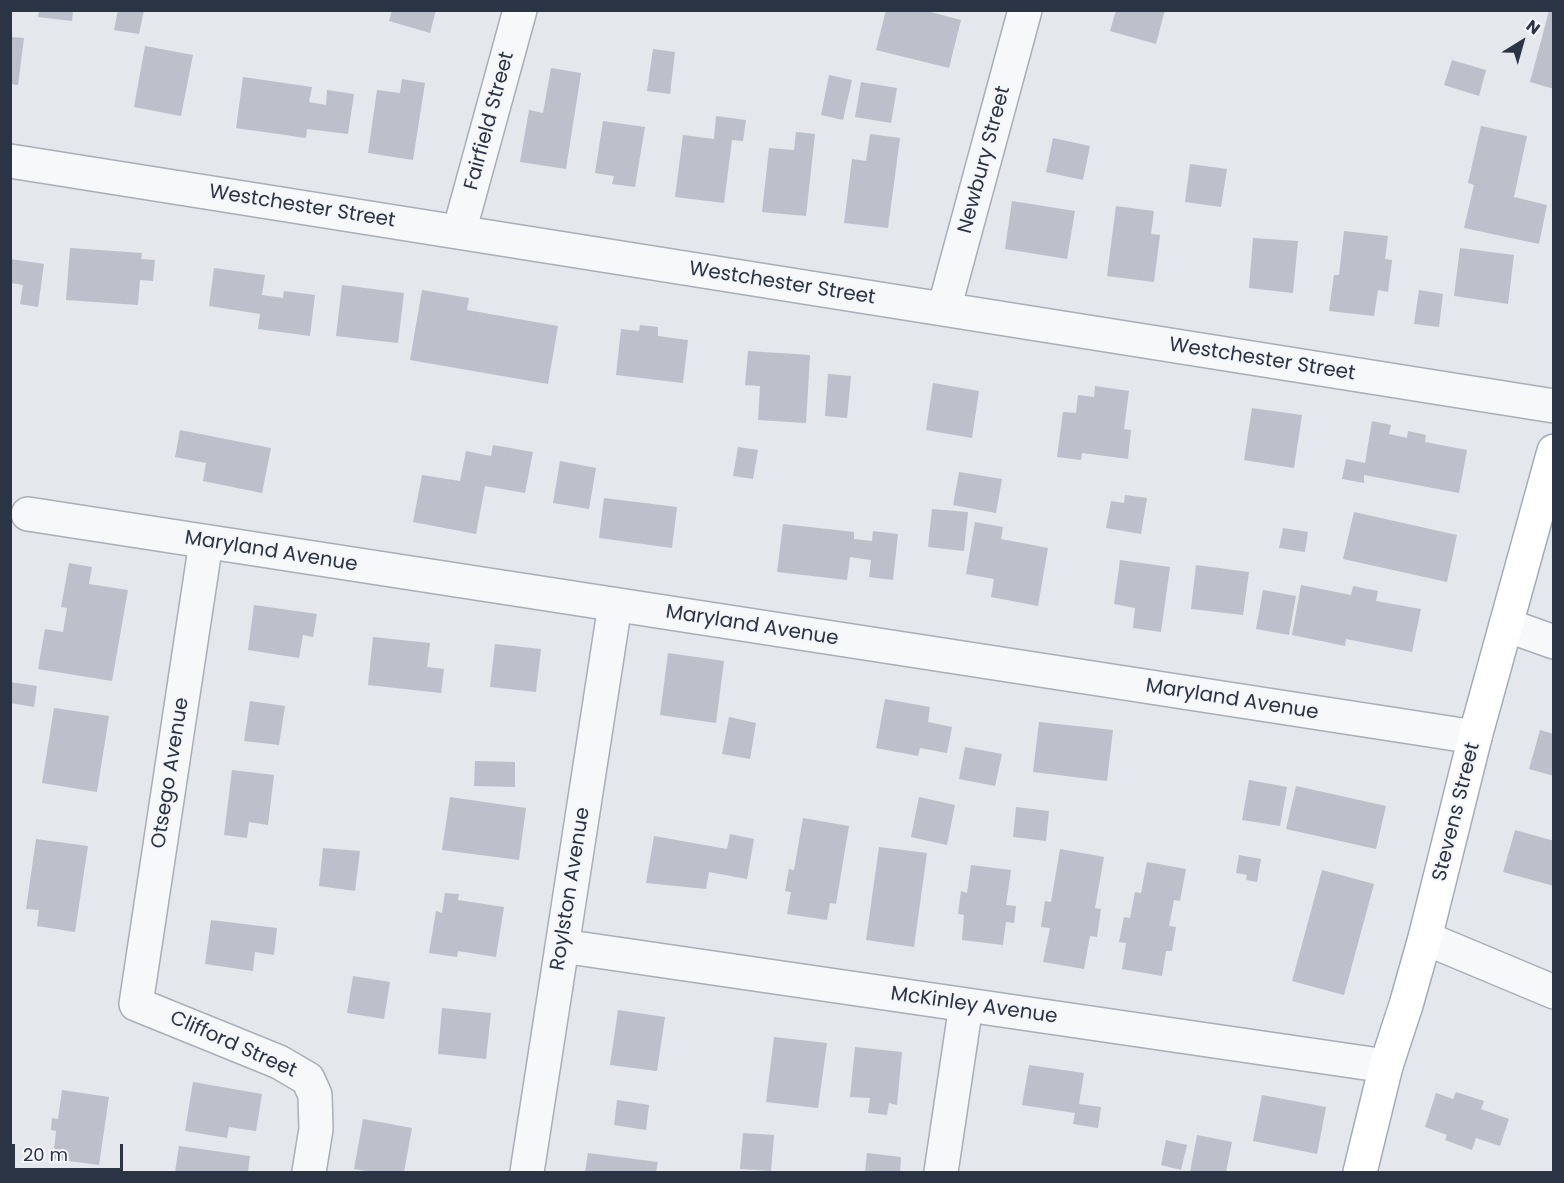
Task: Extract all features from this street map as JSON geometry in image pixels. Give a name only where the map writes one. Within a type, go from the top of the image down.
[{"type":"main road","name":"Stevens Street","points":[[1360,1173],[1386,1066],[1425,938],[1475,737],[1554,451]]},
{"type":"street","name":"Fairfield Street","points":[[459,232],[520,10]]},
{"type":"street","name":"Newbury Street","points":[[944,309],[1025,10]]},
{"type":"street","name":"Westchester Street","points":[[10,161],[1554,406]]},
{"type":"street","name":"Maryland Avenue","points":[[28,514],[1475,737]]},
{"type":"street","name":"Otsego Avenue","points":[[136,1004],[206,542]]},
{"type":"street","name":"Roylston Avenue","points":[[527,1173],[615,605]]},
{"type":"street","points":[[1506,625],[1554,642]]},
{"type":"street","points":[[1425,938],[1554,992]]},
{"type":"street","name":"McKinley Avenue","points":[[562,946],[1386,1066]]},
{"type":"street","name":"Clifford Street","points":[[136,1004],[279,1062],[308,1079],[315,1095],[316,1129],[309,1173]]},
{"type":"street","points":[[941,1173],[966,1005]]},
{"type":"building","points":[[39,10],[73,10],[72,21],[38,17]]},
{"type":"building","points":[[118,10],[144,10],[139,34],[114,30]]},
{"type":"building","points":[[392,10],[436,10],[430,33],[389,21]]},
{"type":"building","points":[[886,10],[923,10],[961,20],[949,68],[876,50]]},
{"type":"building","points":[[1116,10],[1165,10],[1156,44],[1110,31]]},
{"type":"building","points":[[1549,11],[1554,12],[1554,89],[1530,82]]},
{"type":"building","points":[[10,37],[24,38],[18,85],[10,84]]},
{"type":"building","points":[[145,46],[193,55],[181,116],[134,107]]},
{"type":"building","points":[[653,49],[675,52],[670,94],[647,91]]},
{"type":"building","points":[[1452,60],[1486,70],[1479,96],[1444,85]]},
{"type":"building","points":[[551,68],[581,73],[566,169],[520,162],[529,110],[543,113]]},
{"type":"building","points":[[829,75],[852,80],[843,120],[821,115]]},
{"type":"building","points":[[243,77],[312,87],[309,102],[326,105],[327,90],[354,94],[348,134],[307,129],[306,138],[236,128]]},
{"type":"building","points":[[402,79],[425,83],[413,160],[368,153],[377,90],[400,93]]},
{"type":"building","points":[[861,82],[897,88],[891,123],[855,117]]},
{"type":"building","points":[[716,116],[746,120],[743,141],[732,140],[724,203],[675,197],[683,135],[714,139]]},
{"type":"building","points":[[603,121],[645,127],[635,187],[612,184],[614,176],[595,173]]},
{"type":"building","points":[[1481,126],[1527,136],[1514,197],[1547,205],[1539,244],[1464,228],[1474,185],[1468,183]]},
{"type":"building","points":[[796,132],[815,134],[806,216],[762,212],[769,148],[794,150]]},
{"type":"building","points":[[870,134],[900,138],[888,228],[844,223],[852,159],[866,161]]},
{"type":"building","points":[[1053,138],[1090,146],[1083,180],[1046,172]]},
{"type":"building","points":[[1190,164],[1227,169],[1221,207],[1185,202]]},
{"type":"building","points":[[1012,201],[1075,211],[1067,259],[1005,249]]},
{"type":"building","points":[[1116,206],[1154,211],[1151,234],[1160,235],[1154,282],[1107,276]]},
{"type":"building","points":[[1344,231],[1388,236],[1385,259],[1392,260],[1388,292],[1378,290],[1374,316],[1329,311],[1334,275],[1339,275]]},
{"type":"building","points":[[1253,238],[1298,241],[1293,293],[1249,288]]},
{"type":"building","points":[[70,248],[142,253],[141,259],[155,260],[153,281],[140,280],[138,305],[66,300]]},
{"type":"building","points":[[1460,248],[1514,255],[1508,304],[1454,296]]},
{"type":"building","points":[[10,259],[44,264],[38,307],[20,304],[23,285],[10,283]]},
{"type":"building","points":[[214,268],[265,275],[262,295],[283,298],[284,291],[315,295],[310,336],[258,329],[260,314],[209,306]]},
{"type":"building","points":[[342,285],[404,293],[398,343],[336,336]]},
{"type":"building","points":[[422,290],[469,298],[467,310],[558,326],[548,384],[410,360]]},
{"type":"building","points":[[1419,290],[1443,294],[1439,327],[1414,324]]},
{"type":"building","points":[[640,325],[658,327],[658,336],[688,340],[683,383],[616,375],[621,329],[639,331]]},
{"type":"building","points":[[748,351],[810,355],[806,423],[758,420],[760,386],[745,385]]},
{"type":"building","points":[[828,374],[851,376],[847,418],[825,416]]},
{"type":"building","points":[[933,383],[979,391],[972,438],[926,430]]},
{"type":"building","points":[[1095,386],[1129,391],[1124,429],[1131,430],[1128,459],[1082,453],[1081,460],[1057,457],[1063,412],[1076,413],[1078,395],[1094,397]]},
{"type":"building","points":[[1252,408],[1302,415],[1294,468],[1244,460]]},
{"type":"building","points":[[1372,421],[1391,425],[1389,434],[1407,438],[1408,431],[1426,435],[1425,442],[1467,450],[1459,493],[1364,475],[1364,483],[1342,479],[1346,459],[1365,463]]},
{"type":"building","points":[[180,430],[271,448],[262,493],[203,481],[206,463],[175,457]]},
{"type":"building","points":[[493,445],[533,452],[525,493],[485,486],[476,534],[413,522],[422,475],[460,481],[466,451],[491,456]]},
{"type":"building","points":[[738,447],[758,450],[753,479],[733,476]]},
{"type":"building","points":[[560,461],[596,468],[589,509],[553,503]]},
{"type":"building","points":[[959,472],[1002,479],[996,513],[953,505]]},
{"type":"building","points":[[1125,495],[1147,498],[1141,534],[1106,528],[1111,501],[1124,503]]},
{"type":"building","points":[[604,498],[677,507],[672,548],[599,538]]},
{"type":"building","points":[[932,509],[968,512],[964,551],[928,547]]},
{"type":"building","points":[[1354,512],[1457,535],[1447,582],[1343,559]]},
{"type":"building","points":[[975,522],[1003,527],[1001,539],[1048,548],[1038,606],[991,597],[994,579],[966,574]]},
{"type":"building","points":[[783,524],[854,532],[854,539],[872,541],[873,531],[898,534],[893,580],[869,577],[871,560],[850,557],[847,580],[777,572]]},
{"type":"building","points":[[1283,528],[1308,532],[1305,552],[1279,548]]},
{"type":"building","points":[[1120,560],[1170,567],[1161,632],[1133,628],[1135,608],[1114,604]]},
{"type":"building","points":[[69,563],[92,567],[89,584],[128,590],[112,681],[38,669],[45,629],[63,632],[67,608],[61,607]]},
{"type":"building","points":[[1196,565],[1249,572],[1243,615],[1191,609]]},
{"type":"building","points":[[1301,585],[1351,595],[1353,586],[1378,591],[1376,601],[1421,609],[1412,652],[1346,639],[1345,646],[1292,635]]},
{"type":"building","points":[[1263,590],[1296,596],[1289,635],[1256,629]]},
{"type":"building","points":[[254,605],[317,614],[313,637],[303,635],[299,658],[248,650]]},
{"type":"building","points":[[373,637],[430,643],[427,667],[444,669],[441,693],[368,685]]},
{"type":"building","points":[[495,644],[541,649],[536,692],[490,687]]},
{"type":"building","points":[[668,653],[724,661],[716,723],[660,715]]},
{"type":"building","points":[[10,682],[37,686],[34,707],[10,703]]},
{"type":"building","points":[[885,699],[930,707],[928,722],[952,727],[947,753],[920,748],[918,756],[876,748]]},
{"type":"building","points":[[250,701],[285,706],[279,745],[244,741]]},
{"type":"building","points":[[54,708],[109,716],[97,792],[42,783]]},
{"type":"building","points":[[729,717],[756,723],[750,759],[722,754]]},
{"type":"building","points":[[1039,722],[1113,730],[1107,781],[1033,772]]},
{"type":"building","points":[[1540,730],[1554,734],[1554,776],[1529,769]]},
{"type":"building","points":[[965,747],[1002,754],[995,786],[959,779]]},
{"type":"building","points":[[475,761],[515,762],[515,787],[474,786]]},
{"type":"building","points":[[232,770],[274,775],[268,825],[249,822],[247,838],[224,835]]},
{"type":"building","points":[[1249,780],[1287,787],[1280,826],[1242,820]]},
{"type":"building","points":[[1296,786],[1386,806],[1376,849],[1286,829]]},
{"type":"building","points":[[450,797],[526,808],[519,860],[442,850]]},
{"type":"building","points":[[919,797],[955,805],[947,845],[911,837]]},
{"type":"building","points":[[1016,807],[1049,811],[1046,841],[1013,837]]},
{"type":"building","points":[[803,818],[849,826],[836,904],[830,903],[827,920],[787,914],[791,892],[785,891],[789,869],[794,870]]},
{"type":"building","points":[[1515,830],[1554,841],[1554,886],[1503,872]]},
{"type":"building","points":[[730,834],[754,839],[747,879],[709,872],[706,889],[646,883],[654,836],[727,849]]},
{"type":"building","points":[[36,839],[88,846],[75,932],[37,926],[39,910],[26,909]]},
{"type":"building","points":[[879,847],[927,853],[914,947],[866,940]]},
{"type":"building","points":[[323,848],[360,851],[355,891],[319,886]]},
{"type":"building","points":[[1060,849],[1104,857],[1095,908],[1101,909],[1097,937],[1090,936],[1084,969],[1043,962],[1050,928],[1041,927],[1045,901],[1051,902]]},
{"type":"building","points":[[1239,855],[1261,859],[1257,882],[1246,880],[1247,875],[1236,873]]},
{"type":"building","points":[[1147,862],[1186,869],[1180,901],[1174,900],[1169,926],[1176,927],[1172,951],[1166,951],[1162,976],[1122,969],[1126,943],[1119,942],[1124,917],[1130,918],[1135,892],[1141,893]]},
{"type":"building","points":[[971,865],[1011,870],[1006,905],[1016,906],[1014,923],[1006,922],[1003,945],[962,940],[964,915],[958,914],[961,891],[967,893]]},
{"type":"building","points":[[1322,870],[1374,884],[1344,995],[1292,981]]},
{"type":"building","points":[[445,893],[459,894],[458,900],[504,907],[496,957],[458,951],[457,957],[429,953],[436,911],[442,913]]},
{"type":"building","points":[[211,920],[277,928],[274,955],[255,952],[253,971],[205,964]]},
{"type":"building","points":[[353,976],[390,982],[384,1019],[347,1013]]},
{"type":"building","points":[[442,1008],[491,1013],[486,1059],[438,1054]]},
{"type":"building","points":[[618,1010],[665,1017],[657,1071],[610,1065]]},
{"type":"building","points":[[774,1037],[827,1043],[818,1108],[766,1102]]},
{"type":"building","points":[[855,1047],[902,1052],[897,1105],[889,1103],[887,1115],[868,1113],[870,1098],[850,1097]]},
{"type":"building","points":[[1029,1065],[1084,1073],[1079,1104],[1101,1107],[1098,1128],[1073,1124],[1075,1113],[1022,1105]]},
{"type":"building","points":[[193,1082],[262,1094],[256,1131],[229,1127],[227,1138],[185,1131]]},
{"type":"building","points":[[62,1090],[109,1097],[99,1165],[53,1159],[56,1131],[51,1130],[52,1118],[58,1119]]},
{"type":"building","points":[[1456,1092],[1484,1101],[1481,1109],[1509,1119],[1500,1146],[1476,1138],[1472,1150],[1445,1140],[1447,1135],[1425,1127],[1436,1093],[1453,1099]]},
{"type":"building","points":[[1262,1095],[1326,1107],[1317,1154],[1253,1141]]},
{"type":"building","points":[[617,1100],[649,1105],[646,1130],[614,1125]]},
{"type":"building","points":[[363,1119],[412,1128],[404,1172],[372,1172],[354,1169]]},
{"type":"building","points":[[743,1133],[774,1135],[771,1171],[740,1169]]},
{"type":"building","points":[[1197,1135],[1232,1142],[1226,1172],[1190,1172]]},
{"type":"building","points":[[1166,1140],[1187,1145],[1181,1170],[1161,1165]]},
{"type":"building","points":[[179,1146],[250,1156],[248,1172],[175,1172]]},
{"type":"building","points":[[588,1153],[658,1162],[656,1172],[585,1172]]},
{"type":"building","points":[[867,1153],[901,1157],[900,1172],[865,1172]]}]
